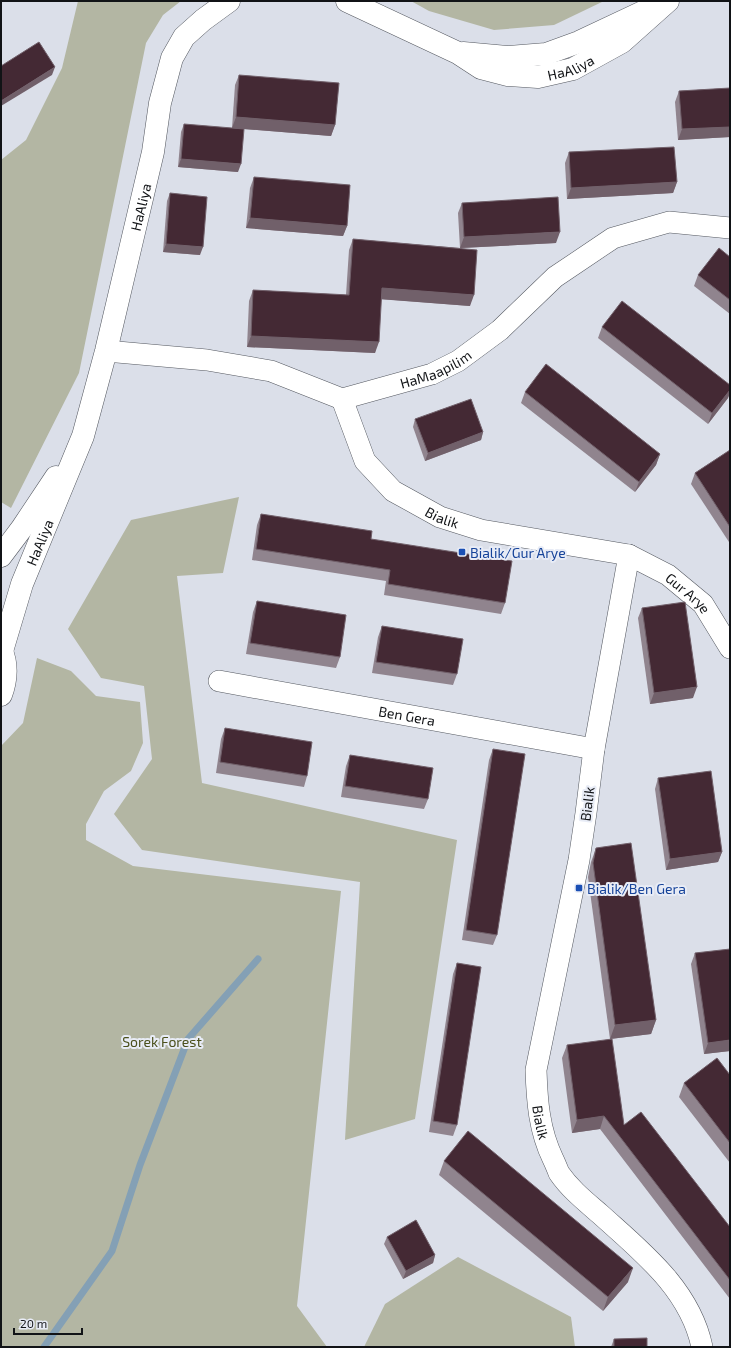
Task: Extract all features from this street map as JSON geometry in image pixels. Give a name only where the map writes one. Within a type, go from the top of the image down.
[{"type":"main road","name":"HaAliya","points":[[1,650],[22,584],[83,436],[106,351],[153,152],[160,103],[172,58],[184,37],[203,20],[229,1]]},
{"type":"main road","name":"HaAliya","points":[[347,1],[458,53],[481,68],[508,75],[538,77],[573,69],[622,42],[667,1]]},
{"type":"main road","name":"HaAliya","points":[[1,556],[22,528],[83,436]]},
{"type":"main road","points":[[1,650],[6,666],[5,683],[1,694]]},
{"type":"street","name":"HaMaapilim","points":[[342,399],[432,374],[458,361],[500,330],[555,278],[613,238],[669,222],[730,228]]},
{"type":"street","points":[[106,351],[207,360],[270,371],[342,399]]},
{"type":"street","name":"Bialik","points":[[342,399],[365,461],[393,491],[440,517],[481,530],[629,555],[594,749],[579,860],[536,1070],[537,1098],[541,1126],[549,1150],[559,1172],[576,1193],[666,1276],[681,1297],[693,1322],[702,1347]]},
{"type":"street","name":"Gur Arye","points":[[629,555],[668,575],[703,604],[730,648]]},
{"type":"street","name":"Ben Gera","points":[[220,681],[594,749]]},
{"type":"green space","points":[[78,1],[181,1],[163,15],[146,43],[79,373],[11,508],[1,502],[1,160],[26,140],[62,68]]},
{"type":"green space","points":[[411,1],[604,1],[554,25],[494,30],[429,11]]},
{"type":"green space","points":[[239,497],[223,573],[177,576],[202,783],[457,840],[415,1119],[345,1140],[360,882],[142,850],[114,814],[152,759],[144,686],[101,678],[68,629],[131,520]]},
{"type":"green space","name":"Sorek Forest","points":[[37,658],[71,671],[96,696],[140,702],[143,743],[131,771],[104,791],[86,824],[86,840],[133,866],[341,891],[297,1306],[327,1347],[1,1347],[1,746],[23,723]]},
{"type":"green space","points":[[458,1257],[571,1317],[575,1347],[364,1347],[385,1304]]},
{"type":"building","points":[[39,42],[55,67],[1,101],[1,66]]},
{"type":"building","points":[[239,75],[339,83],[335,125],[236,117]]},
{"type":"building","points":[[730,88],[730,127],[682,129],[679,91]]},
{"type":"building","points":[[184,124],[244,129],[241,164],[181,159]]},
{"type":"building","points":[[674,147],[677,182],[571,188],[569,152]]},
{"type":"building","points":[[254,177],[350,185],[347,226],[250,218]]},
{"type":"building","points":[[170,193],[207,197],[203,247],[166,244]]},
{"type":"building","points":[[558,197],[560,232],[464,237],[462,203]]},
{"type":"building","points":[[353,239],[477,250],[474,295],[382,288],[379,342],[251,336],[253,290],[349,295]]},
{"type":"building","points":[[719,248],[730,257],[730,300],[698,275]]},
{"type":"building","points":[[622,301],[730,385],[730,390],[712,413],[602,327]]},
{"type":"building","points":[[546,364],[660,454],[639,482],[525,392]]},
{"type":"building","points":[[471,399],[483,432],[428,453],[415,419]]},
{"type":"building","points":[[730,450],[730,527],[695,473]]},
{"type":"building","points":[[261,514],[372,531],[371,539],[512,561],[505,603],[388,584],[390,570],[256,549]]},
{"type":"building","points":[[257,601],[346,615],[340,657],[250,643]]},
{"type":"building","points":[[685,602],[697,687],[654,693],[642,608]]},
{"type":"building","points":[[382,626],[463,639],[457,674],[376,662]]},
{"type":"building","points":[[225,728],[312,742],[307,776],[220,762]]},
{"type":"building","points":[[493,749],[525,754],[497,935],[466,930]]},
{"type":"building","points":[[350,755],[433,768],[428,799],[345,786]]},
{"type":"building","points":[[711,771],[722,852],[670,859],[658,778]]},
{"type":"building","points":[[631,843],[656,1020],[615,1025],[593,863],[596,848]]},
{"type":"building","points":[[730,949],[730,1040],[708,1043],[695,953]]},
{"type":"building","points":[[457,963],[481,967],[457,1125],[433,1121]]},
{"type":"building","points":[[612,1039],[624,1125],[641,1112],[730,1227],[730,1280],[604,1116],[577,1120],[567,1045]]},
{"type":"building","points":[[717,1058],[730,1075],[730,1143],[684,1083]]},
{"type":"building","points":[[468,1131],[633,1268],[608,1297],[444,1161]]},
{"type":"building","points":[[416,1220],[435,1255],[406,1271],[387,1237]]},
{"type":"building","points":[[647,1338],[647,1347],[614,1347],[614,1339]]},
{"type":"waterway","points":[[44,1347],[112,1251],[140,1165],[188,1039],[258,959]]},
{"type":"place","name":"Bialik/Gur Arye","points":[[462,552]]},
{"type":"place","name":"Bialik/Ben Gera","points":[[579,888]]}]
